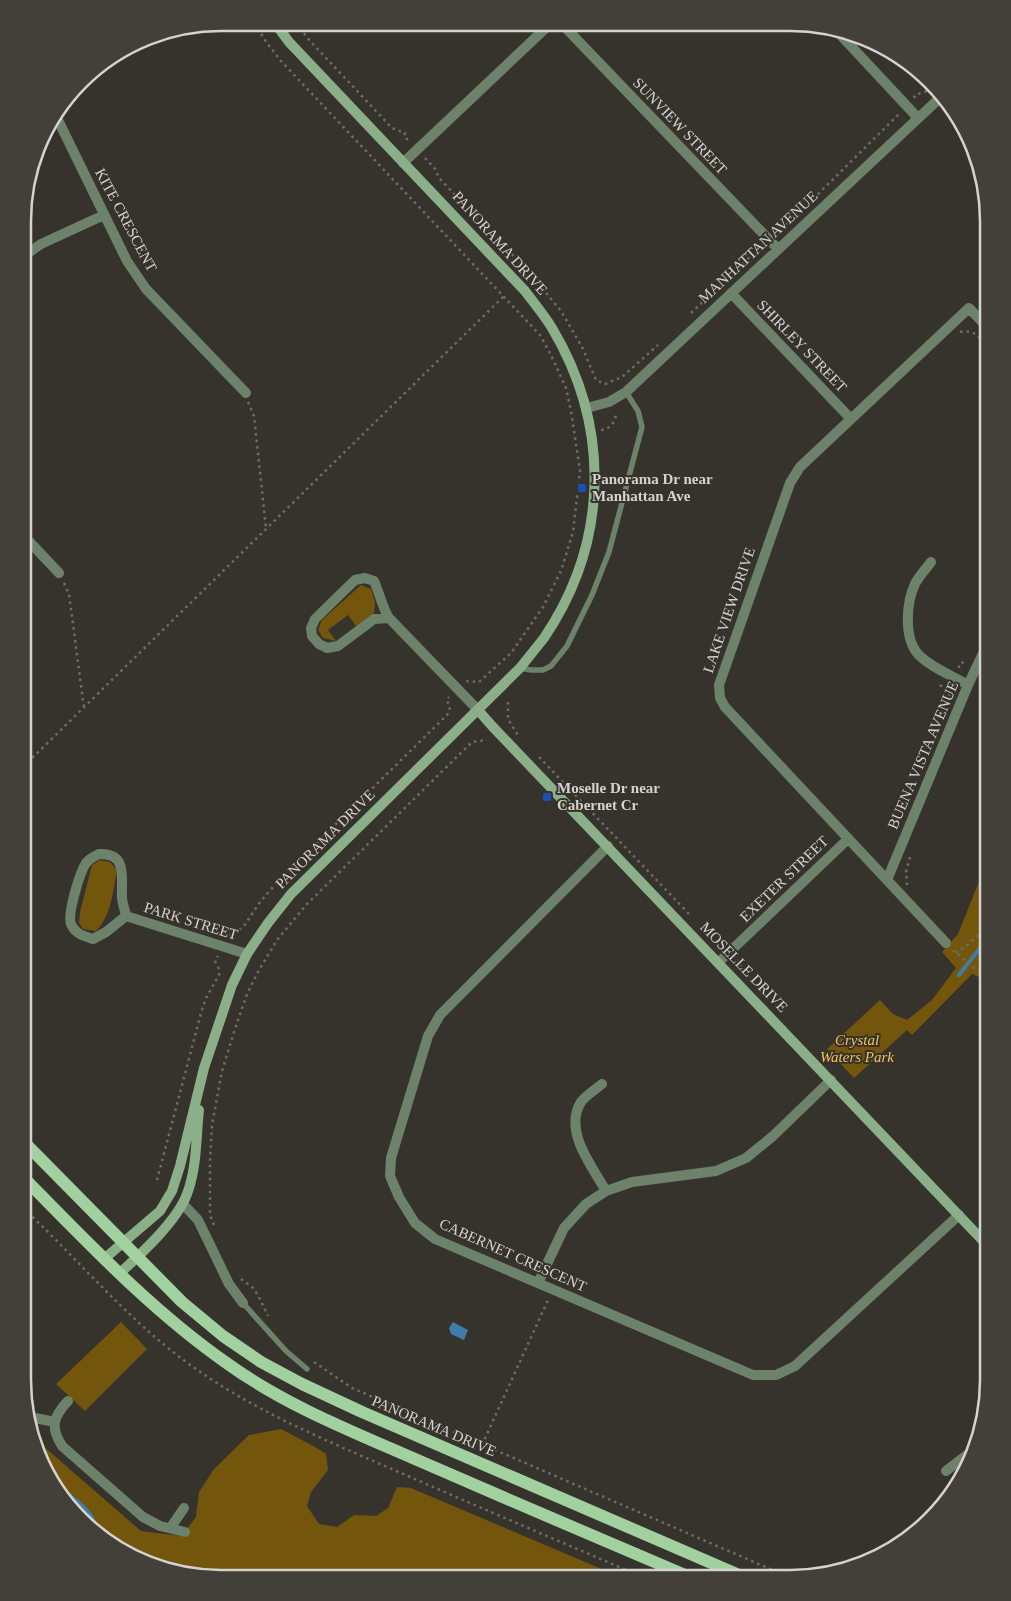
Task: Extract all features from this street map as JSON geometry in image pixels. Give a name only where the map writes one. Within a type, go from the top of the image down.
[{"type":"main road","points":[[31,1149],[124,1243]]},
{"type":"main road","points":[[31,1185],[104,1260],[185,1332],[229,1365],[276,1395],[345,1428],[673,1570]]},
{"type":"main road","name":"PANORAMA DRIVE","points":[[124,1243],[182,1302],[224,1336],[261,1362],[302,1384],[362,1412],[727,1570]]},
{"type":"street","name":"PANORAMA DRIVE","points":[[104,1260],[160,1210],[172,1191],[204,1068],[232,985],[248,954],[268,923],[291,894],[520,668],[543,638],[563,605],[574,581],[587,541],[593,510],[594,448],[587,408],[574,372],[552,327],[525,291],[289,42],[281,31]]},
{"type":"street","points":[[403,163],[544,31]]},
{"type":"street","name":"SUNVIEW STREET","points":[[569,31],[778,249]]},
{"type":"street","points":[[845,39],[918,118]]},
{"type":"street","name":"MANHATTAN AVENUE","points":[[587,408],[609,402],[626,392],[937,100]]},
{"type":"street","name":"KITE CRESCENT","points":[[59,122],[127,260],[146,289],[246,393]]},
{"type":"street","points":[[31,251],[41,244],[104,215]]},
{"type":"street","name":"SHIRLEY STREET","points":[[731,293],[850,419]]},
{"type":"street","name":"LAKE VIEW DRIVE","points":[[946,943],[725,707],[720,698],[719,685],[790,483],[800,467],[969,308],[980,320]]},
{"type":"street","points":[[31,543],[59,573]]},
{"type":"street","points":[[931,562],[915,584],[908,607],[907,624],[912,643],[919,656],[968,685]]},
{"type":"street","points":[[389,618],[374,619],[338,646],[326,648],[319,644],[312,636],[311,628],[315,619],[355,580],[365,578],[374,581],[382,599],[384,610],[389,618],[478,710]]},
{"type":"street","name":"BUENA VISTA AVENUE","points":[[887,880],[980,660]]},
{"type":"street","name":"MOSELLE DRIVE","points":[[478,710],[980,1237]]},
{"type":"street","name":"EXETER STREET","points":[[719,962],[848,839]]},
{"type":"street","name":"CABERNET CRESCENT","points":[[608,846],[440,1015],[428,1036],[390,1158],[390,1176],[399,1197],[415,1223],[435,1239],[753,1375],[776,1375],[795,1366],[959,1215]]},
{"type":"street","name":"PARK STREET","points":[[99,854],[108,854],[119,861],[123,871],[122,899],[126,916],[106,932],[93,939],[80,935],[71,924],[70,914],[82,871],[87,861],[99,854]]},
{"type":"street","name":"PARK STREET","points":[[126,916],[248,954]]},
{"type":"street","name":"PANORAMA DRIVE","points":[[120,1273],[172,1219],[183,1204],[189,1188],[194,1156],[204,1068]]},
{"type":"street","points":[[538,1283],[564,1228],[586,1204],[606,1191],[632,1182],[716,1172],[746,1158],[773,1136],[831,1080]]},
{"type":"street","points":[[602,1084],[582,1101],[575,1119],[577,1139],[606,1191]]},
{"type":"street","points":[[183,1204],[198,1220],[229,1284],[243,1303]]},
{"type":"street","points":[[68,1401],[58,1412],[54,1422],[56,1436],[62,1446],[143,1517],[160,1526],[171,1527],[185,1532]]},
{"type":"street","points":[[35,1418],[54,1422]]},
{"type":"street","points":[[946,1471],[963,1458]]},
{"type":"street","points":[[171,1527],[184,1508]]},
{"type":"lane","points":[[520,668],[543,670],[551,666],[567,646],[596,586],[609,552],[642,427],[638,411],[626,392]]},
{"type":"lane","points":[[243,1303],[280,1345],[307,1369]]},
{"type":"path","points":[[302,31],[392,128],[404,133],[404,136],[434,169],[439,178],[528,271],[561,311],[582,347],[596,380],[605,384],[622,377],[658,345]]},
{"type":"path","points":[[802,210],[873,141],[915,96],[927,90]]},
{"type":"path","points":[[686,319],[753,252],[795,217]]},
{"type":"path","points":[[31,759],[503,297]]},
{"type":"path","points":[[945,330],[952,337],[960,332],[971,331],[980,338]]},
{"type":"path","points":[[246,393],[254,416],[266,528]]},
{"type":"path","points":[[59,573],[69,594],[84,708]]},
{"type":"path","points":[[508,702],[508,720],[522,740]]},
{"type":"path","points":[[216,1229],[210,1215],[212,1125],[222,1071],[247,994],[259,970],[278,940],[306,905],[472,742],[487,740]]},
{"type":"path","points":[[534,752],[694,919]]},
{"type":"path","points":[[700,926],[720,944]]},
{"type":"path","points":[[956,953],[980,932]]},
{"type":"path","points":[[963,960],[980,971]]},
{"type":"path","points":[[237,1271],[241,1280],[252,1287],[258,1295],[264,1310],[270,1318]]},
{"type":"path","points":[[482,1445],[553,1290]]},
{"type":"path","points":[[310,1360],[352,1388],[772,1570]]},
{"type":"green space","points":[[361,585],[371,589],[375,602],[374,613],[356,626],[348,615],[328,630],[336,641],[323,638],[318,630],[322,620]]},
{"type":"green space","points":[[100,860],[110,862],[117,870],[109,910],[96,931],[83,929],[79,923],[92,865]]},
{"type":"green space","name":"Crystal Waters Park","points":[[980,879],[980,978],[972,974],[912,1035],[907,1030],[854,1078],[827,1049],[880,1000],[893,1014],[907,1020],[932,1000],[956,968],[942,952],[958,934]]},
{"type":"green space","points":[[121,1322],[147,1349],[85,1411],[56,1384]]},
{"type":"green space","points":[[281,1429],[326,1454],[328,1470],[311,1492],[307,1506],[319,1524],[337,1527],[354,1515],[376,1516],[388,1508],[397,1487],[411,1488],[604,1570],[221,1570],[184,1566],[148,1555],[105,1531],[70,1496],[51,1464],[43,1446],[141,1531],[182,1536],[196,1517],[199,1492],[214,1469],[249,1435]]},
{"type":"water","points":[[453,1322],[468,1330],[464,1340],[451,1334],[449,1328]]},
{"type":"water","points":[[67,1492],[83,1504],[95,1518],[97,1524]]},
{"type":"waterway","points":[[959,975],[980,948]]},
{"type":"place","name":"Panorama Dr near Manhattan Ave","points":[[582,488]]},
{"type":"place","name":"Moselle Dr near Cabernet Cr","points":[[547,797]]}]
